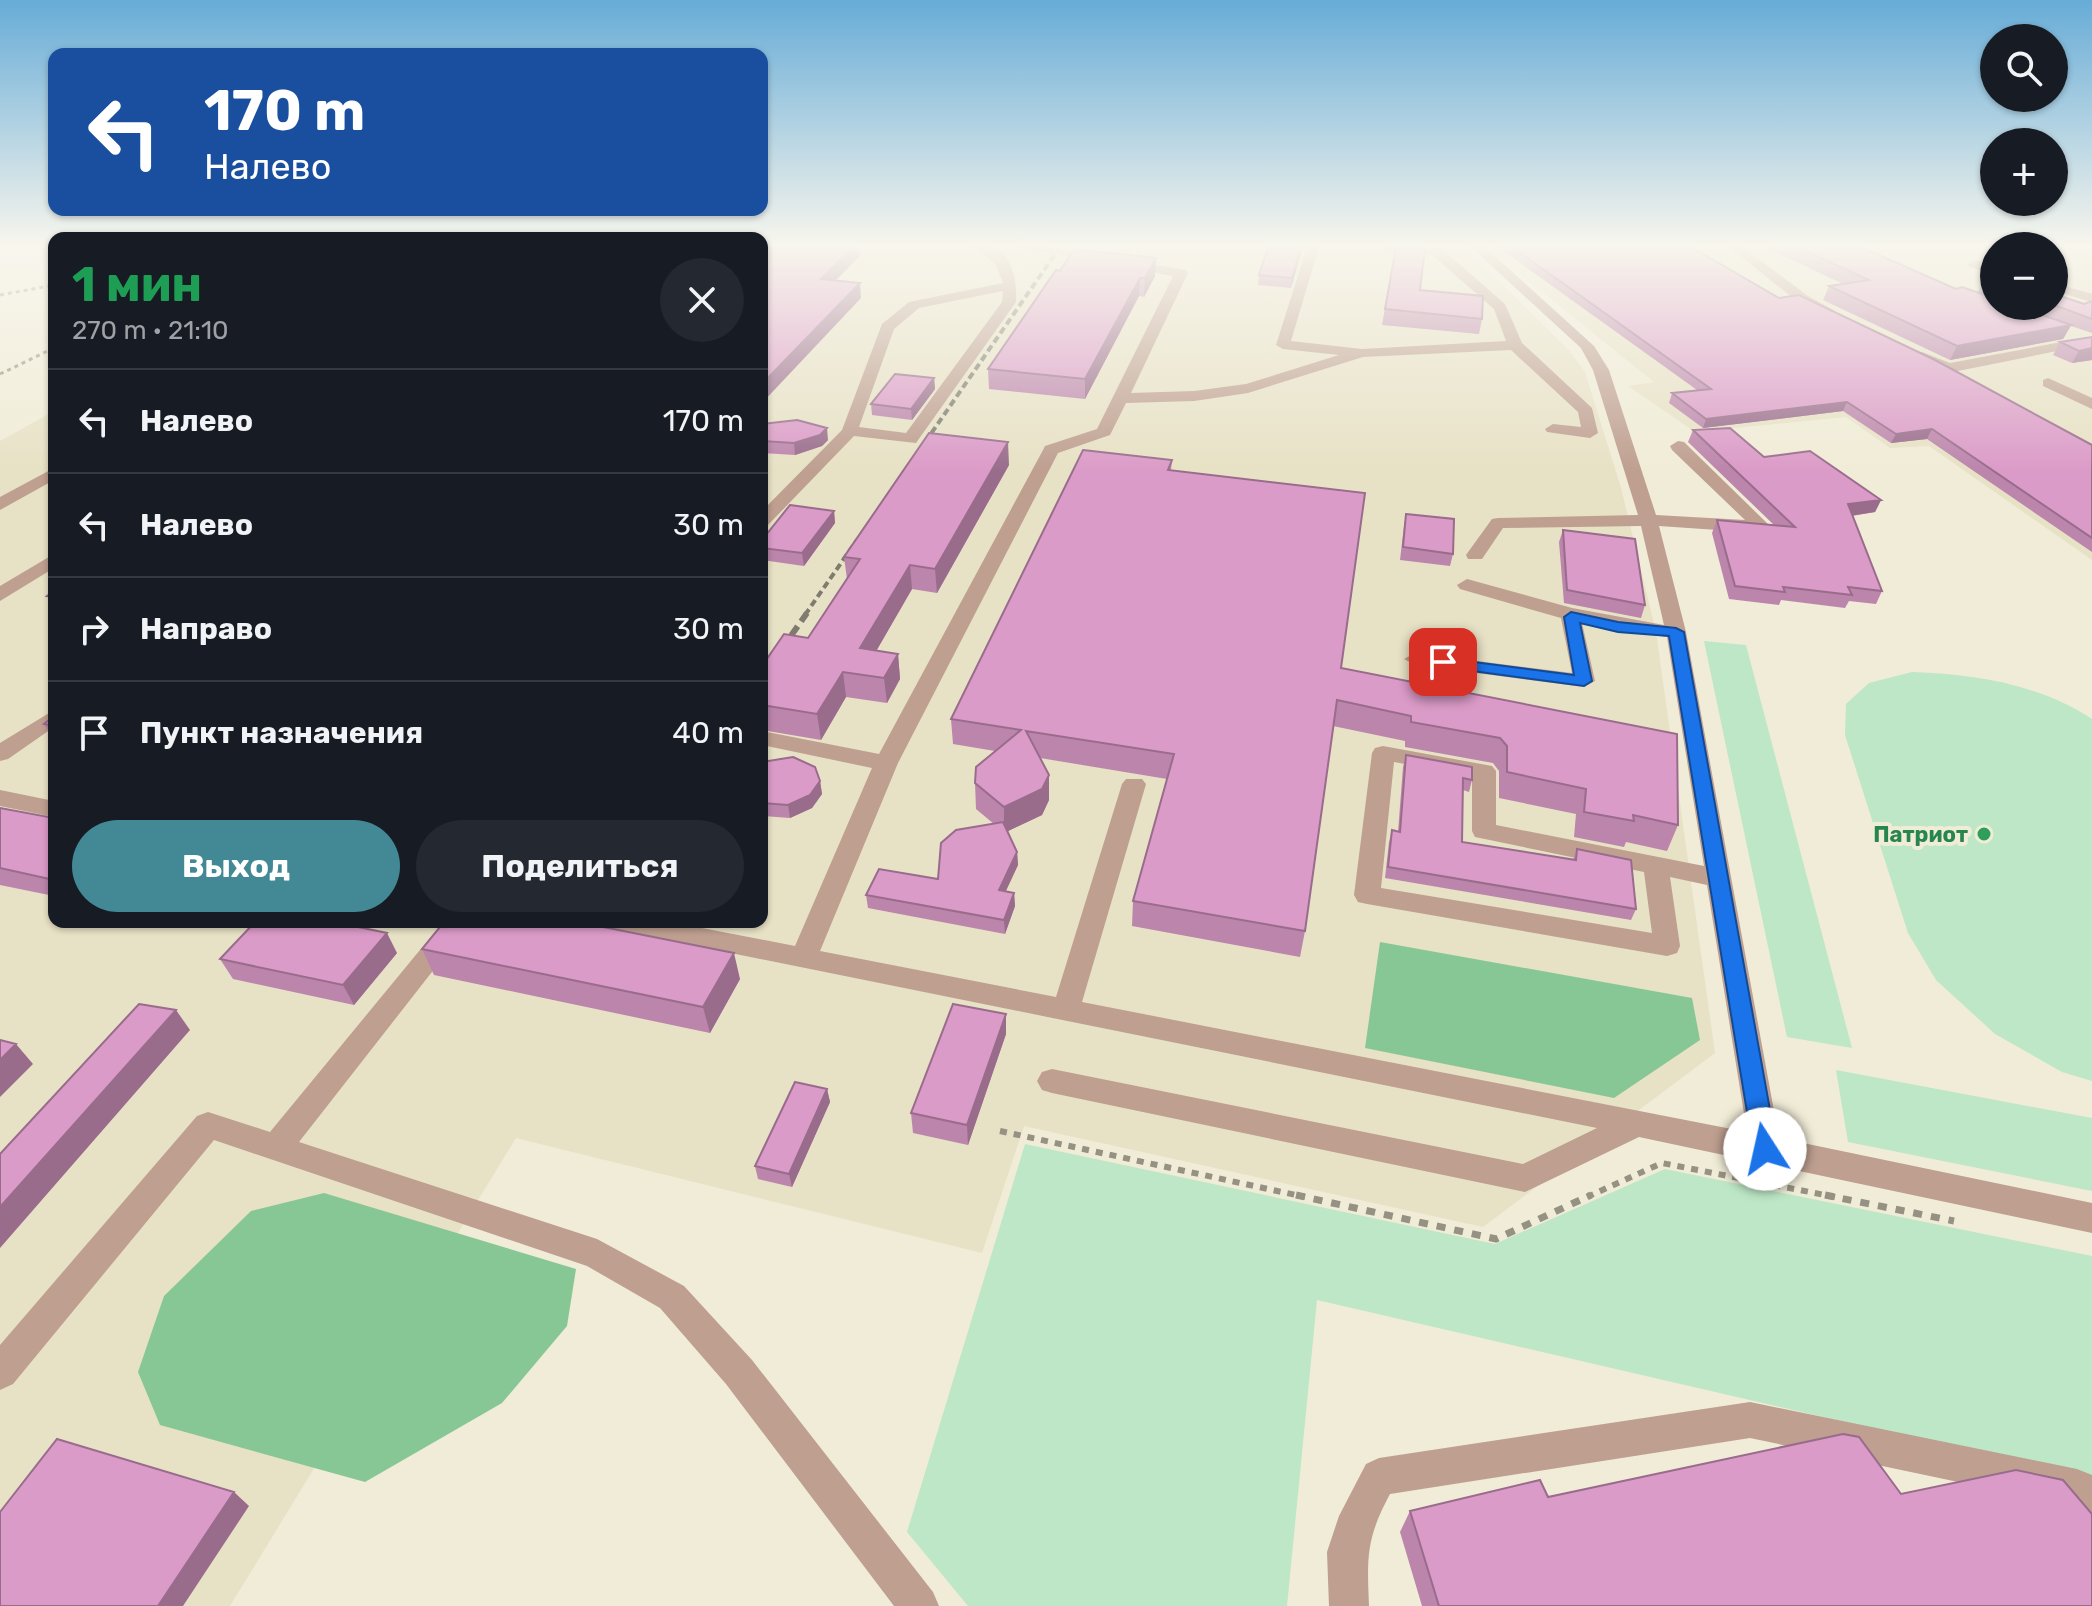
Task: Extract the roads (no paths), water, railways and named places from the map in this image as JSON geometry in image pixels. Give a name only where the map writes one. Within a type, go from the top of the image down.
[{"type":"street","points":[[768,515],[850,431],[887,327],[893,322]]},
{"type":"street","points":[[850,431],[910,439],[995,322]]},
{"type":"street","points":[[804,958],[886,763],[1051,450],[1104,432],[1158,322]]},
{"type":"street","points":[[1290,322],[1283,345],[1362,353],[1515,345]]},
{"type":"street","points":[[1506,322],[1515,345],[1586,411],[1590,433],[1553,429]]},
{"type":"street","points":[[1560,322],[1587,346],[1601,370],[1649,521],[1676,632],[1765,1149]]},
{"type":"street","points":[[2061,330],[2091,341]]},
{"type":"street","points":[[1909,349],[1948,368],[2091,341]]},
{"type":"street","points":[[1123,398],[1194,396],[1248,388],[1362,353]]},
{"type":"street","points":[[2048,383],[2092,404]]},
{"type":"street","points":[[1475,555],[1498,523],[1649,521],[1762,527],[1678,446]]},
{"type":"street","points":[[0,505],[48,477]]},
{"type":"street","points":[[0,595],[48,564]]},
{"type":"street","points":[[1467,585],[1571,617],[1618,627],[1676,632]]},
{"type":"street","points":[[1415,659],[1584,681],[1571,617]]},
{"type":"street","points":[[0,754],[48,721]]},
{"type":"street","points":[[768,739],[886,763]]},
{"type":"street","points":[[1656,865],[1667,946],[1367,895],[1383,753],[1484,771],[1484,831],[1656,865],[1718,878]]},
{"type":"street","points":[[1066,1010],[1134,784]]},
{"type":"street","points":[[0,798],[48,808]]},
{"type":"street","points":[[276,1148],[453,928]]},
{"type":"street","points":[[652,928],[1638,1123],[2092,1218]]},
{"type":"street","points":[[1052,1081],[1525,1178],[1638,1123]]},
{"type":"street","points":[[0,1372],[208,1125],[597,1254],[672,1297],[739,1372],[919,1606]]},
{"type":"street","points":[[1349,1606],[1347,1552],[1358,1516],[1379,1477],[1750,1420],[2077,1488],[2092,1496]]},
{"type":"railway","points":[[919,451],[1008,322]]},
{"type":"railway","points":[[805,615],[857,540]]},
{"type":"railway","points":[[768,668],[807,613]]},
{"type":"place","name":"Патриот","points":[[1984,834]]}]
